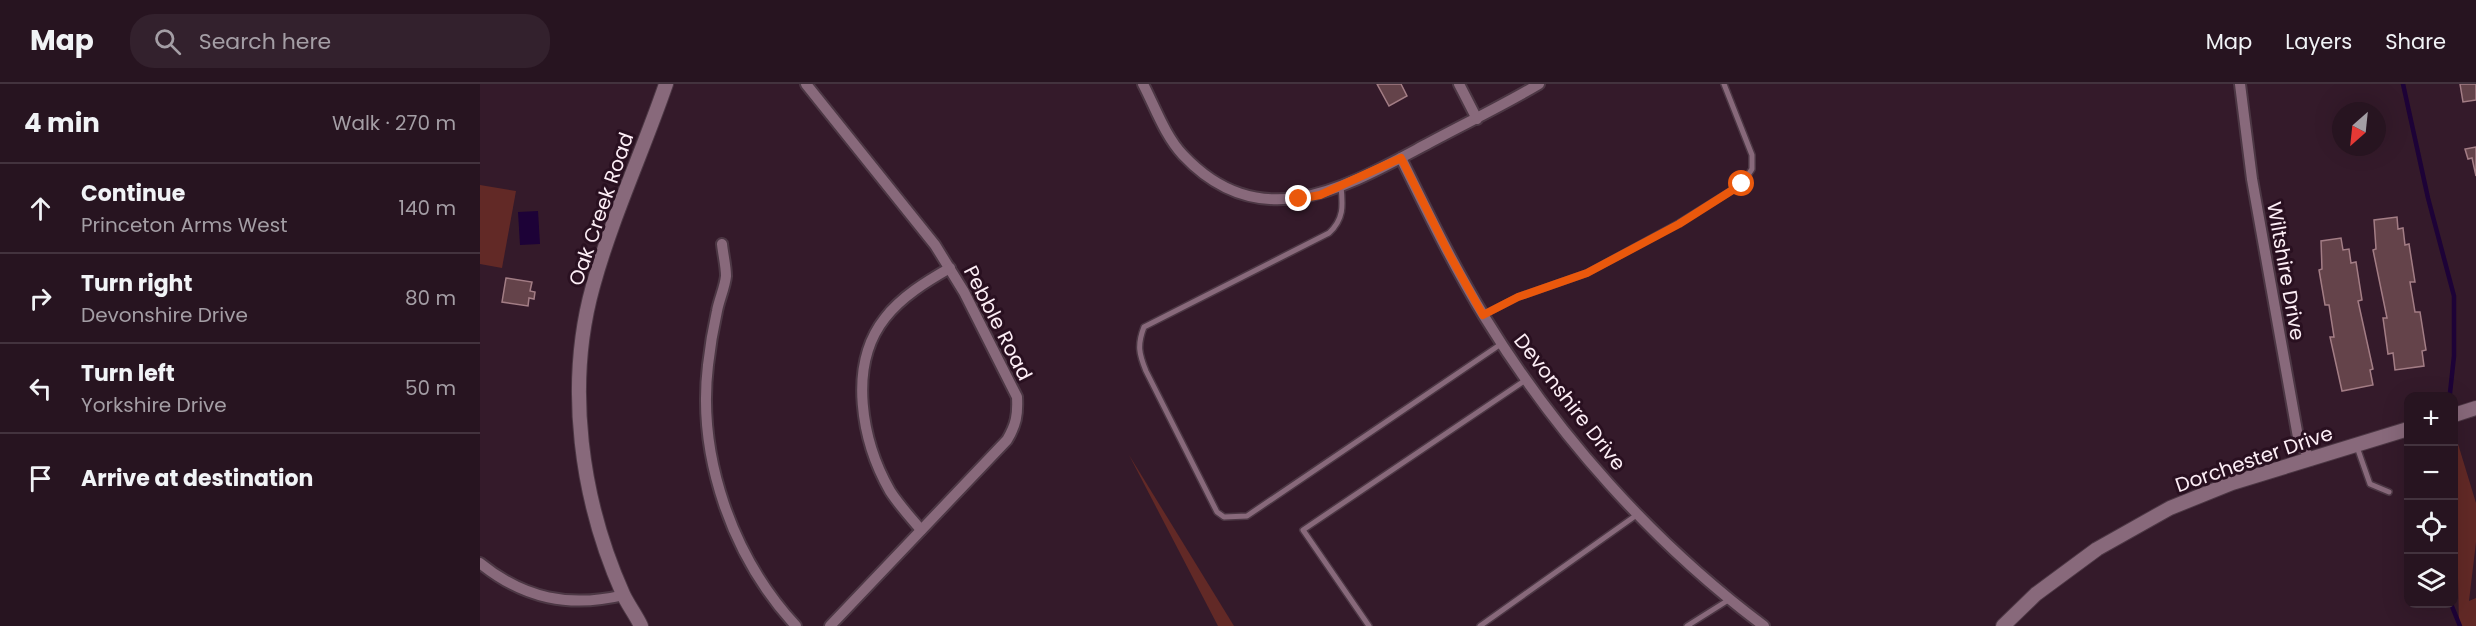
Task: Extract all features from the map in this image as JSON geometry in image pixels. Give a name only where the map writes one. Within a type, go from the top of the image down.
[{"type":"street","name":"Oak Creek Road","points":[[641,626],[624,595],[595,513],[587,477],[580,394],[582,356],[592,289],[666,84]]},
{"type":"street","name":"Pebble Road","points":[[806,84],[935,245],[950,268],[1017,397],[1018,413],[1015,426],[1007,440],[830,626]]},
{"type":"street","points":[[1143,84],[1182,154],[1215,181],[1254,197],[1277,200],[1299,199],[1341,186],[1477,119],[1539,84]]},
{"type":"street","points":[[1459,84],[1477,119]]},
{"type":"street","name":"Wiltshire Drive","points":[[2240,84],[2254,190],[2298,437],[2310,460]]},
{"type":"street","name":"Devonshire Drive","points":[[1401,158],[1449,254],[1483,315],[1527,379],[1593,466],[1638,514],[1730,599],[1764,626]]},
{"type":"street","points":[[722,244],[726,277],[717,312],[706,377],[707,413],[716,475],[722,498],[747,557],[768,590],[796,626]]},
{"type":"street","points":[[921,530],[891,491],[874,458],[863,411],[865,364],[869,346],[886,317],[901,301],[950,268]]},
{"type":"street","points":[[2458,414],[2476,408]]},
{"type":"street","name":"Dorchester Drive","points":[[2003,626],[2064,573],[2132,527],[2170,508],[2232,483],[2404,431]]},
{"type":"street","points":[[480,563],[516,586],[560,601],[597,602],[624,595]]},
{"type":"lane","points":[[1483,315],[1518,297],[1587,273],[1679,224],[1742,184],[1752,169],[1752,155],[1724,84]]},
{"type":"lane","points":[[1341,186],[1344,209],[1340,219],[1329,233],[1144,327],[1140,337],[1137,347],[1146,371],[1217,512],[1224,517],[1247,516],[1502,344]]},
{"type":"lane","points":[[1369,626],[1303,530],[1527,379]]},
{"type":"lane","points":[[2356,445],[2370,484],[2389,492]]},
{"type":"lane","points":[[1480,626],[1638,514]]},
{"type":"lane","points":[[1687,626],[1730,599]]},
{"type":"shaded area","points":[[480,185],[516,191],[502,268],[480,264]]},
{"type":"shaded area","points":[[538,211],[540,244],[520,245],[518,212]]},
{"type":"shaded area","points":[[2458,444],[2476,503],[2476,542],[2469,601],[2476,598],[2476,626],[2459,626]]},
{"type":"shaded area","points":[[1129,455],[1234,626],[1218,626]]},
{"type":"building","points":[[1377,84],[1401,84],[1407,96],[1389,106]]},
{"type":"building","points":[[2460,84],[2476,84],[2476,100],[2463,102]]},
{"type":"building","points":[[2476,147],[2476,176],[2472,158],[2468,159],[2465,149]]},
{"type":"building","points":[[2397,217],[2398,229],[2403,228],[2405,245],[2409,244],[2415,282],[2410,282],[2415,312],[2420,312],[2426,350],[2422,351],[2424,366],[2395,370],[2393,353],[2388,354],[2383,318],[2387,318],[2373,250],[2376,249],[2374,220]]},
{"type":"building","points":[[2341,238],[2343,250],[2349,249],[2351,263],[2356,262],[2362,300],[2358,301],[2373,369],[2370,370],[2373,385],[2342,391],[2330,337],[2334,337],[2329,305],[2325,305],[2319,270],[2322,269],[2321,241]]},
{"type":"building","points":[[506,278],[532,282],[530,291],[535,292],[534,299],[529,298],[528,306],[502,302]]},
{"type":"waterway","points":[[2403,84],[2428,198],[2454,296],[2454,356],[2450,392]]},
{"type":"waterway","points":[[2453,608],[2460,626]]},
{"type":"route","points":[[1299,199],[1320,195],[1401,158],[1449,254],[1483,315],[1518,297],[1587,273],[1679,224],[1742,184]]}]
